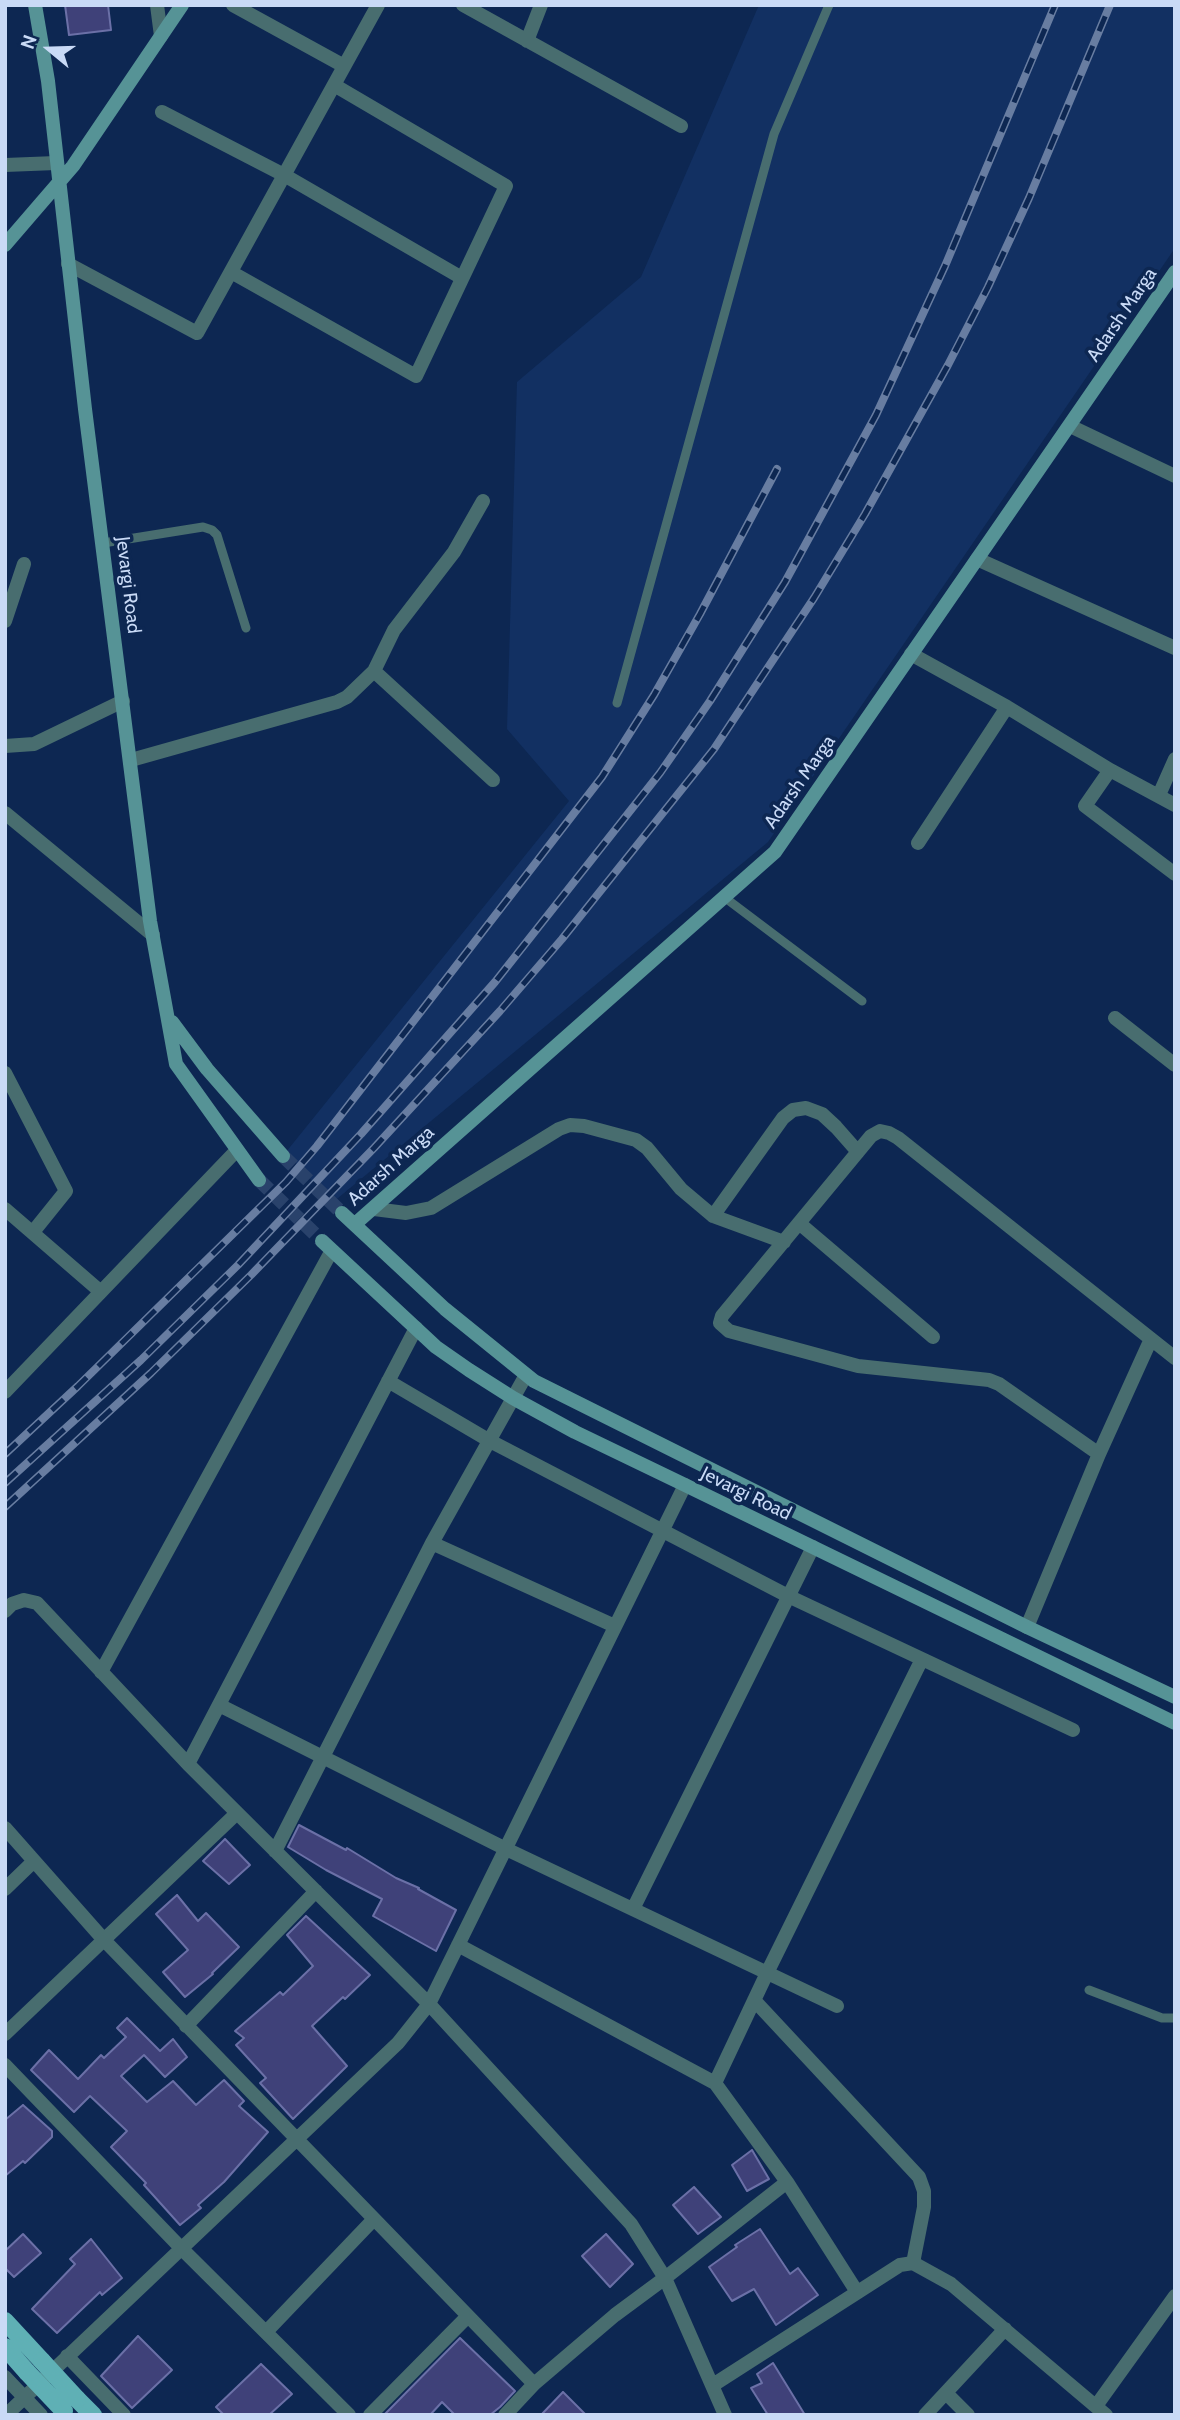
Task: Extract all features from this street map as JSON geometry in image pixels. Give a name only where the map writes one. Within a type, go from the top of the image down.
[{"type":"main road","name":"Jevargi Road","points":[[35,5],[48,81],[58,183],[153,935],[176,1064],[259,1180]]},
{"type":"main road","points":[[5,244],[72,166],[182,5]]},
{"type":"main road","name":"Adarsh Marga","points":[[355,1224],[775,852],[1175,272]]},
{"type":"main road","points":[[169,1018],[207,1069],[283,1156]]},
{"type":"main road","points":[[342,1213],[445,1309],[534,1381],[1027,1627],[1175,1697]]},
{"type":"main road","name":"Jevargi Road","points":[[327,1246],[436,1347],[513,1398],[575,1432],[1175,1723]]},
{"type":"main road","points":[[5,2321],[34,2367],[69,2408],[93,2415]]},
{"type":"main road","points":[[5,2347],[34,2367]]},
{"type":"street","points":[[157,5],[161,36]]},
{"type":"street","points":[[233,5],[344,66]]},
{"type":"street","points":[[68,264],[197,333],[378,5]]},
{"type":"street","points":[[463,5],[681,126]]},
{"type":"street","points":[[527,41],[541,5]]},
{"type":"street","points":[[231,272],[416,376],[506,186],[334,85]]},
{"type":"street","points":[[162,112],[284,175],[462,278]]},
{"type":"street","points":[[5,165],[56,163]]},
{"type":"street","points":[[1070,426],[1175,476]]},
{"type":"street","points":[[131,760],[347,697],[374,671],[394,630],[454,552],[482,501]]},
{"type":"street","points":[[977,559],[1175,648]]},
{"type":"street","points":[[5,621],[24,564]]},
{"type":"street","points":[[911,654],[1175,805]]},
{"type":"street","points":[[374,671],[493,780]]},
{"type":"street","points":[[5,746],[34,744],[123,701]]},
{"type":"street","points":[[918,843],[1007,707]]},
{"type":"street","points":[[1159,795],[1175,759]]},
{"type":"street","points":[[1110,770],[1085,806],[1175,874]]},
{"type":"street","points":[[5,813],[153,935]]},
{"type":"street","points":[[1115,1018],[1175,1065]]},
{"type":"street","points":[[5,1073],[66,1191],[33,1232]]},
{"type":"street","points":[[713,1216],[783,1118],[793,1110],[806,1108],[822,1114],[858,1152]]},
{"type":"street","points":[[374,1209],[406,1213],[432,1208],[559,1129],[570,1125],[584,1126],[636,1140],[647,1148],[681,1189],[713,1216],[784,1242]]},
{"type":"street","points":[[1099,1454],[999,1384],[989,1380],[858,1366],[742,1335],[722,1327],[720,1323],[726,1310],[871,1136],[880,1132],[898,1138],[1175,1358]]},
{"type":"street","points":[[5,1392],[237,1150]]},
{"type":"street","points":[[5,1209],[101,1292]]},
{"type":"street","points":[[799,1223],[933,1337]]},
{"type":"street","points":[[101,1672],[327,1246]]},
{"type":"street","points":[[188,1764],[416,1328]]},
{"type":"street","points":[[1027,1627],[1099,1454],[1151,1339]]},
{"type":"street","points":[[275,1851],[432,1543],[526,1374]]},
{"type":"street","points":[[388,1381],[490,1441],[788,1596],[1073,1730]]},
{"type":"street","points":[[6,2415],[398,2043],[429,2004],[660,1530],[685,1485]]},
{"type":"street","points":[[432,1543],[615,1626]]},
{"type":"street","points":[[633,1909],[813,1547]]},
{"type":"street","points":[[5,1611],[12,1604],[24,1600],[37,1603],[188,1764],[429,2004],[632,2224],[665,2278],[726,2415]]},
{"type":"street","points":[[715,2083],[922,1658]]},
{"type":"street","points":[[219,1705],[506,1849],[837,2006]]},
{"type":"street","points":[[5,2034],[237,1813]]},
{"type":"street","points":[[5,1828],[104,1940],[534,2384]]},
{"type":"street","points":[[5,1889],[34,1861]]},
{"type":"street","points":[[186,2026],[316,1891]]},
{"type":"street","points":[[458,1945],[715,2083],[787,2182],[857,2292]]},
{"type":"street","points":[[754,2000],[919,2177],[924,2191],[924,2207],[913,2263]]},
{"type":"street","points":[[5,2065],[181,2248],[349,2415]]},
{"type":"street","points":[[505,2415],[534,2384],[615,2315],[787,2182]]},
{"type":"street","points":[[266,2332],[374,2220]]},
{"type":"street","points":[[713,2385],[900,2264],[913,2263],[951,2284],[1101,2411],[1175,2296]]},
{"type":"street","points":[[370,2415],[468,2316]]},
{"type":"street","points":[[925,2415],[1005,2329]]},
{"type":"street","points":[[67,2356],[124,2415]]},
{"type":"street","points":[[5,2377],[41,2415]]},
{"type":"street","points":[[946,2393],[968,2415]]},
{"type":"lane","points":[[617,703],[774,134],[829,5]]},
{"type":"lane","points":[[103,543],[203,527],[212,530],[217,535],[246,628]]},
{"type":"lane","points":[[724,897],[862,1001]]},
{"type":"lane","points":[[1089,1990],[1162,2018],[1175,2018]]},
{"type":"shaded area","points":[[759,5],[1175,5],[1175,248],[768,842],[332,1203],[286,1152],[569,801],[507,729],[517,382],[641,277]]},
{"type":"building","points":[[65,5],[108,5],[111,30],[69,35]]},
{"type":"building","points":[[299,1825],[346,1850],[347,1848],[456,1910],[436,1951],[373,1916],[382,1899],[288,1847]]},
{"type":"building","points":[[225,1839],[250,1865],[229,1884],[203,1861]]},
{"type":"building","points":[[177,1895],[198,1921],[206,1913],[239,1947],[213,1974],[185,1997],[163,1972],[188,1950],[156,1914]]},
{"type":"building","points":[[306,1916],[370,1975],[312,2026],[347,2066],[293,2119],[260,2083],[266,2078],[236,2045],[244,2038],[235,2031],[280,1992],[283,1995],[313,1966],[287,1935]]},
{"type":"building","points":[[127,2018],[160,2051],[173,2039],[187,2057],[165,2077],[144,2055],[121,2076],[147,2102],[173,2081],[196,2105],[224,2080],[244,2101],[239,2106],[268,2132],[224,2182],[198,2205],[201,2208],[180,2225],[144,2185],[146,2183],[111,2147],[127,2131],[90,2096],[74,2112],[31,2070],[49,2050],[78,2079],[101,2055],[104,2058],[126,2037],[117,2028]]},
{"type":"building","points":[[23,2105],[52,2131],[52,2137],[25,2163],[23,2161],[5,2176],[5,2120]]},
{"type":"building","points":[[752,2150],[769,2179],[747,2191],[732,2165]]},
{"type":"building","points":[[694,2187],[721,2217],[698,2234],[673,2205]]},
{"type":"building","points":[[760,2229],[790,2274],[798,2268],[818,2295],[776,2325],[754,2289],[732,2301],[709,2267],[737,2247],[735,2245]]},
{"type":"building","points":[[23,2234],[41,2253],[14,2277],[5,2268],[5,2251]]},
{"type":"building","points":[[606,2234],[633,2264],[610,2287],[582,2256]]},
{"type":"building","points":[[91,2239],[122,2278],[102,2295],[100,2292],[57,2333],[32,2309],[75,2264],[70,2259]]},
{"type":"building","points":[[138,2336],[172,2370],[132,2408],[101,2376]]},
{"type":"building","points":[[460,2338],[515,2391],[500,2407],[490,2415],[455,2415],[442,2402],[430,2415],[384,2415]]},
{"type":"building","points":[[773,2363],[805,2415],[768,2415],[751,2388],[762,2383],[757,2374]]},
{"type":"building","points":[[261,2364],[292,2394],[269,2415],[224,2415],[216,2407]]},
{"type":"building","points":[[563,2392],[586,2415],[541,2415]]},
{"type":"tunnel","points":[[283,1156],[342,1213]]},
{"type":"tunnel","points":[[259,1180],[322,1241]]},
{"type":"railway","points":[[5,1483],[141,1360],[238,1265],[361,1134],[495,982],[660,773],[710,701],[785,582],[876,415],[945,266],[1055,5]]},
{"type":"railway","points":[[5,1507],[151,1373],[374,1148],[562,939],[714,749],[814,598],[865,514],[948,365],[1029,198],[1110,5]]},
{"type":"railway","points":[[5,1454],[286,1182],[317,1146],[602,777],[654,695],[777,469]]}]
